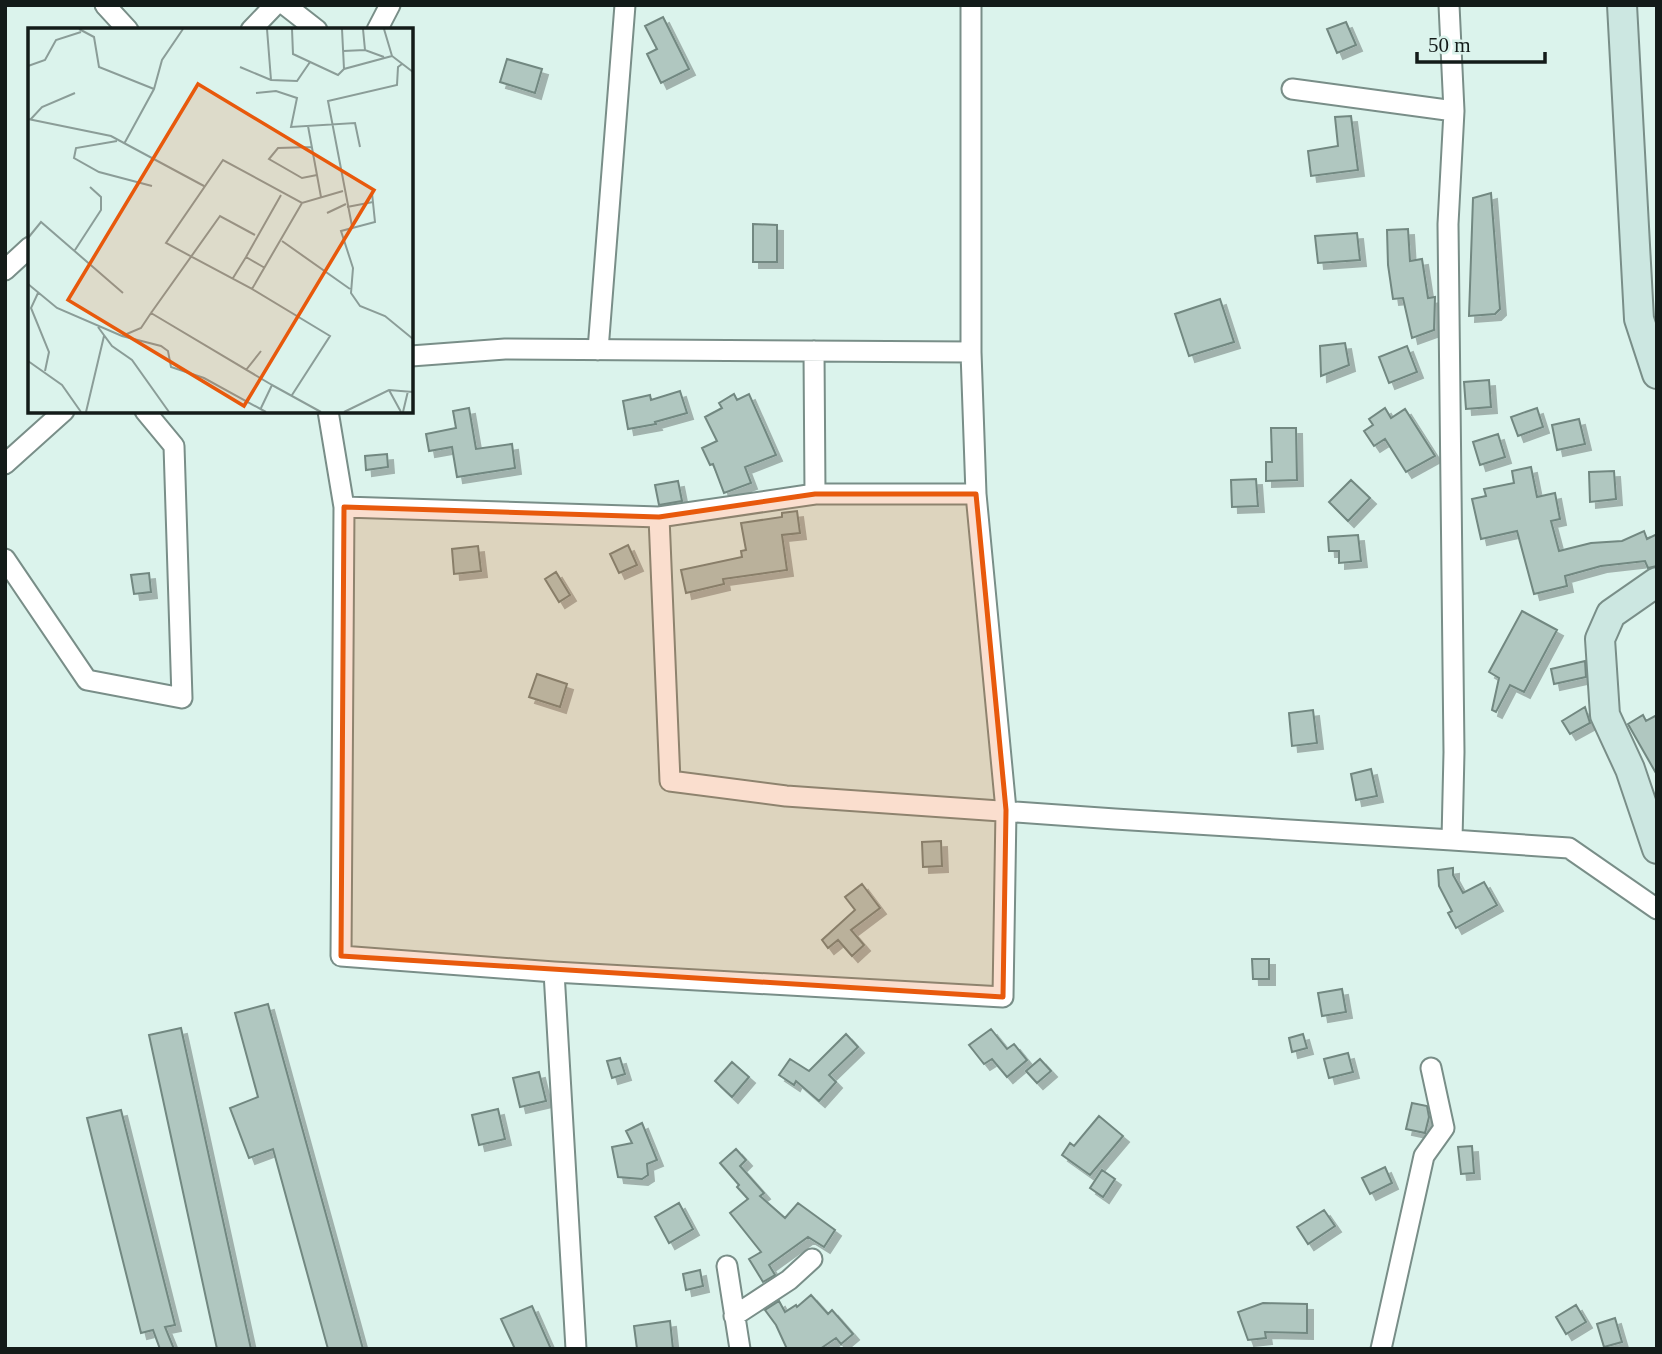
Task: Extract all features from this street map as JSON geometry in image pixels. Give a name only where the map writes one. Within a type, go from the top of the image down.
[{"type":"street","points":[[105,5],[126,28]]},
{"type":"street","points":[[253,28],[275,5]]},
{"type":"street","points":[[285,5],[314,28]]},
{"type":"street","points":[[378,28],[390,5]]},
{"type":"street","points":[[598,350],[625,5]]},
{"type":"street","points":[[328,413],[344,507],[341,956],[554,972],[1003,997],[1006,810],[976,494],[971,352],[971,5]]},
{"type":"street","points":[[1449,5],[1454,111],[1448,224],[1454,738],[1452,840]]},
{"type":"street","points":[[1622,5],[1639,319],[1657,374]]},
{"type":"street","points":[[1292,89],[1454,111]]},
{"type":"street","points":[[5,270],[28,249]]},
{"type":"street","points":[[413,356],[505,349],[971,352]]},
{"type":"street","points":[[814,351],[815,494]]},
{"type":"street","points":[[5,464],[62,413]]},
{"type":"street","points":[[5,559],[88,680],[182,698],[174,446],[147,413]]},
{"type":"street","points":[[344,507],[659,517],[815,494],[976,494]]},
{"type":"street","points":[[659,517],[670,781],[786,796],[1569,848],[1657,909]]},
{"type":"street","points":[[1657,582],[1611,614],[1600,639],[1605,715],[1630,769],[1657,849]]},
{"type":"street","points":[[554,972],[576,1349]]},
{"type":"street","points":[[1381,1349],[1424,1156],[1444,1128],[1430,1068]]},
{"type":"street","points":[[734,1316],[789,1280],[812,1259]]},
{"type":"street","points":[[726,1266],[740,1349]]},
{"type":"highlighted area","points":[[815,494],[976,494],[1006,810],[1003,997],[341,956],[344,507],[659,517]]},
{"type":"building","points":[[663,17],[689,69],[661,83],[647,54],[657,49],[645,26]]},
{"type":"building","points":[[1346,22],[1356,45],[1337,53],[1327,29]]},
{"type":"building","points":[[507,59],[542,69],[535,93],[500,82]]},
{"type":"building","points":[[1351,116],[1358,170],[1311,176],[1308,151],[1338,146],[1335,117]]},
{"type":"building","points":[[1491,193],[1500,309],[1495,314],[1469,316],[1473,198]]},
{"type":"building","points":[[753,224],[777,225],[777,262],[753,262]]},
{"type":"building","points":[[1408,229],[1410,261],[1422,259],[1428,298],[1435,297],[1434,330],[1412,338],[1403,298],[1393,299],[1388,265],[1387,230]]},
{"type":"building","points":[[1357,233],[1360,260],[1318,263],[1315,236]]},
{"type":"building","points":[[1220,299],[1234,342],[1189,356],[1175,314]]},
{"type":"building","points":[[1345,343],[1349,365],[1321,376],[1320,346]]},
{"type":"building","points":[[1407,346],[1417,372],[1389,383],[1379,357]]},
{"type":"building","points":[[1489,380],[1491,407],[1466,409],[1464,382]]},
{"type":"building","points":[[680,391],[687,413],[655,422],[656,424],[628,429],[623,401],[650,395],[651,400]]},
{"type":"building","points":[[734,394],[737,400],[749,394],[776,455],[745,467],[751,483],[724,493],[713,464],[710,465],[702,448],[717,441],[705,417],[722,408],[719,403]]},
{"type":"building","points":[[469,408],[476,449],[512,444],[515,468],[457,477],[452,447],[429,451],[426,434],[456,428],[453,411]]},
{"type":"building","points":[[1385,408],[1391,418],[1405,409],[1435,456],[1406,472],[1385,439],[1374,446],[1364,431],[1373,425],[1369,419]]},
{"type":"building","points":[[1537,408],[1543,427],[1518,436],[1511,417]]},
{"type":"building","points":[[1579,419],[1585,444],[1557,450],[1552,425]]},
{"type":"building","points":[[1271,428],[1296,428],[1297,480],[1266,481],[1266,462],[1272,462]]},
{"type":"building","points":[[1498,434],[1505,457],[1480,465],[1473,442]]},
{"type":"building","points":[[387,454],[388,467],[366,470],[365,456]]},
{"type":"building","points":[[1531,467],[1537,497],[1555,493],[1560,519],[1551,521],[1559,551],[1591,543],[1622,541],[1644,531],[1647,539],[1657,534],[1657,566],[1648,568],[1645,561],[1601,566],[1565,576],[1567,586],[1534,594],[1517,531],[1481,539],[1472,499],[1486,496],[1484,489],[1514,483],[1512,471]]},
{"type":"building","points":[[1614,471],[1616,499],[1590,502],[1589,472]]},
{"type":"building","points":[[1256,479],[1258,506],[1232,507],[1231,480]]},
{"type":"building","points":[[1351,480],[1370,498],[1348,521],[1329,502]]},
{"type":"building","points":[[678,481],[682,501],[659,505],[655,485]]},
{"type":"building","points":[[797,511],[800,533],[782,535],[787,570],[723,579],[724,584],[686,593],[681,570],[742,557],[741,551],[746,550],[741,523],[782,517],[782,513]]},
{"type":"building","points":[[1358,535],[1361,561],[1339,563],[1339,551],[1329,551],[1328,537]]},
{"type":"building","points":[[628,545],[637,565],[619,573],[610,554]]},
{"type":"building","points":[[478,546],[481,571],[454,574],[452,549]]},
{"type":"building","points":[[556,572],[570,595],[559,602],[545,579]]},
{"type":"building","points":[[149,573],[151,592],[134,594],[131,575]]},
{"type":"building","points":[[1522,611],[1557,630],[1524,692],[1510,685],[1496,712],[1492,710],[1499,678],[1489,672]]},
{"type":"building","points":[[1585,661],[1586,677],[1554,684],[1551,669]]},
{"type":"building","points":[[537,674],[567,684],[560,707],[529,697]]},
{"type":"building","points":[[1585,707],[1590,723],[1570,734],[1562,721]]},
{"type":"building","points":[[1313,710],[1317,743],[1292,746],[1289,713]]},
{"type":"building","points":[[1643,715],[1646,721],[1657,715],[1657,775],[1628,724]]},
{"type":"building","points":[[1371,769],[1377,796],[1356,800],[1351,774]]},
{"type":"building","points":[[941,841],[942,866],[923,867],[922,842]]},
{"type":"building","points":[[1453,868],[1453,875],[1463,893],[1484,882],[1497,905],[1456,928],[1448,913],[1452,911],[1439,886],[1438,870]]},
{"type":"building","points":[[862,884],[880,908],[851,930],[864,945],[852,956],[838,940],[828,948],[822,940],[855,910],[845,897]]},
{"type":"building","points":[[1252,959],[1269,959],[1269,979],[1253,979]]},
{"type":"building","points":[[1342,989],[1346,1012],[1322,1016],[1318,993]]},
{"type":"building","points":[[268,1004],[363,1349],[328,1349],[273,1149],[249,1158],[230,1108],[258,1097],[235,1013]]},
{"type":"building","points":[[181,1028],[251,1349],[217,1349],[149,1035]]},
{"type":"building","points":[[991,1029],[1007,1049],[1014,1044],[1027,1060],[1007,1077],[992,1059],[984,1064],[969,1045]]},
{"type":"building","points":[[846,1034],[858,1047],[829,1075],[836,1082],[819,1101],[796,1081],[794,1085],[779,1075],[790,1059],[809,1071]]},
{"type":"building","points":[[1303,1034],[1307,1048],[1292,1052],[1289,1038]]},
{"type":"building","points":[[1348,1053],[1353,1072],[1329,1078],[1324,1059]]},
{"type":"building","points":[[620,1058],[625,1074],[612,1078],[607,1061]]},
{"type":"building","points":[[1040,1059],[1051,1071],[1037,1083],[1026,1071]]},
{"type":"building","points":[[732,1062],[749,1077],[732,1097],[715,1081]]},
{"type":"building","points":[[539,1072],[546,1101],[520,1107],[513,1078]]},
{"type":"building","points":[[1412,1103],[1427,1106],[1429,1117],[1425,1133],[1406,1129]]},
{"type":"building","points":[[498,1109],[505,1139],[479,1145],[472,1115]]},
{"type":"building","points":[[121,1110],[175,1325],[165,1327],[174,1349],[160,1349],[153,1330],[141,1333],[87,1118]]},
{"type":"building","points":[[1099,1116],[1123,1136],[1090,1175],[1062,1155],[1070,1143],[1074,1146]]},
{"type":"building","points":[[642,1123],[657,1160],[647,1164],[648,1175],[642,1179],[618,1177],[612,1147],[632,1143],[626,1131]]},
{"type":"building","points":[[1472,1146],[1474,1173],[1461,1174],[1458,1147]]},
{"type":"building","points":[[736,1149],[746,1160],[740,1166],[764,1193],[760,1196],[785,1218],[798,1203],[835,1230],[824,1247],[808,1237],[769,1265],[775,1275],[763,1282],[749,1259],[761,1252],[730,1213],[748,1199],[720,1163]]},
{"type":"building","points":[[1385,1167],[1392,1183],[1370,1194],[1362,1178]]},
{"type":"building","points":[[1102,1170],[1115,1179],[1103,1197],[1090,1188]]},
{"type":"building","points":[[679,1203],[693,1229],[669,1243],[655,1217]]},
{"type":"building","points":[[1324,1210],[1335,1226],[1308,1244],[1297,1227]]},
{"type":"building","points":[[700,1270],[703,1286],[686,1290],[683,1274]]},
{"type":"building","points":[[811,1295],[828,1314],[832,1310],[853,1334],[841,1344],[836,1338],[820,1349],[787,1349],[776,1325],[765,1310],[779,1301],[785,1312],[796,1305],[797,1307]]},
{"type":"building","points":[[1263,1303],[1307,1304],[1307,1333],[1265,1332],[1266,1338],[1248,1340],[1238,1312]]},
{"type":"building","points":[[1576,1305],[1586,1322],[1566,1334],[1556,1317]]},
{"type":"building","points":[[532,1306],[551,1349],[515,1349],[501,1319]]},
{"type":"building","points":[[1615,1318],[1622,1342],[1604,1347],[1597,1324]]},
{"type":"building","points":[[670,1321],[673,1349],[637,1349],[634,1326]]}]
